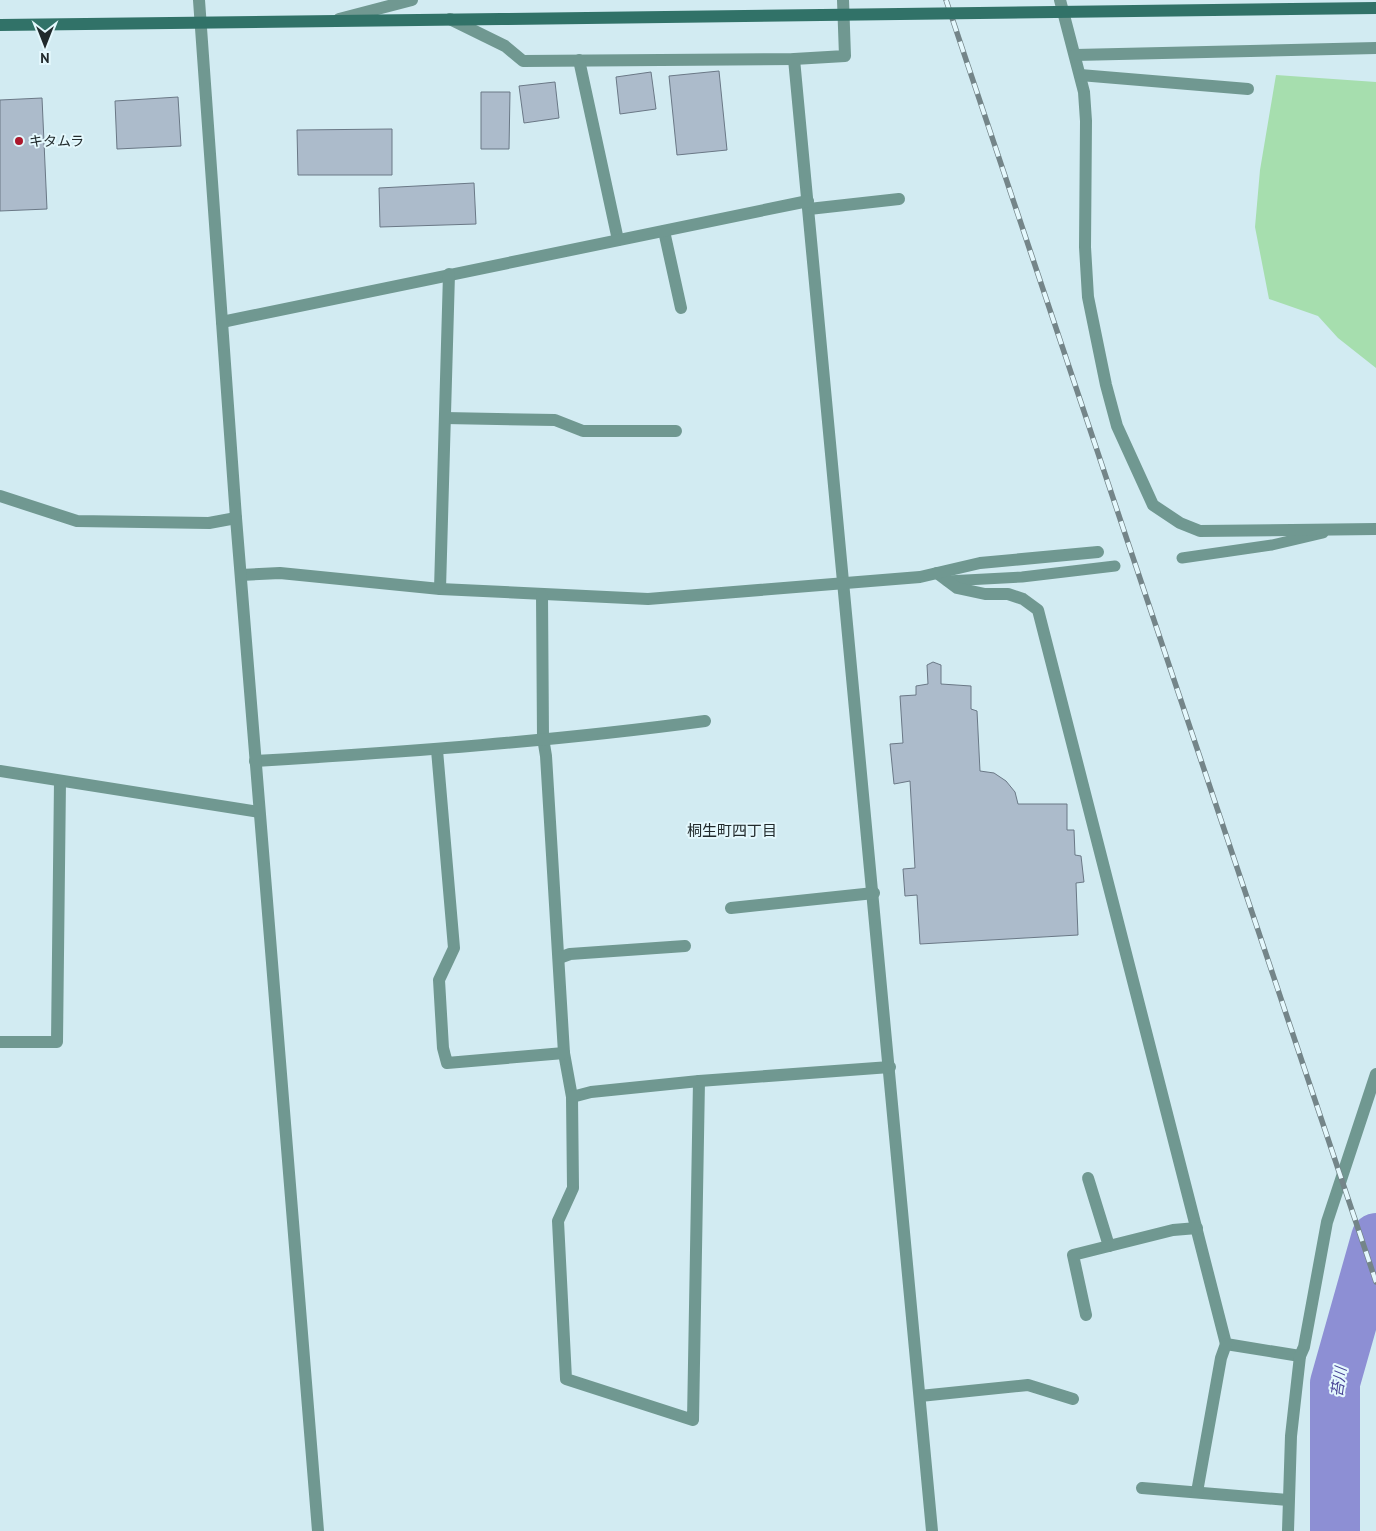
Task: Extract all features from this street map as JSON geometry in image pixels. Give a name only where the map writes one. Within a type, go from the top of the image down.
[{"type":"main road","points":[[0,25],[1376,8]]},
{"type":"street","points":[[199,0],[236,518],[318,1531]]},
{"type":"street","points":[[332,21],[412,0]]},
{"type":"street","points":[[450,19],[505,46],[524,61],[794,59],[845,56],[843,0]]},
{"type":"street","points":[[1060,0],[1080,75],[1086,121],[1085,247],[1088,296],[1095,340],[1117,426],[1153,505],[1180,523],[1200,531],[1376,529]]},
{"type":"street","points":[[1075,55],[1376,48]]},
{"type":"street","points":[[794,59],[845,583],[932,1531]]},
{"type":"street","points":[[579,60],[618,240]]},
{"type":"street","points":[[1080,75],[1248,89]]},
{"type":"street","points":[[222,322],[664,231],[809,205],[899,199]]},
{"type":"street","points":[[664,231],[681,308]]},
{"type":"street","points":[[440,589],[449,274]]},
{"type":"street","points":[[445,418],[554,420],[583,431],[676,431]]},
{"type":"street","points":[[0,496],[78,522],[210,523],[236,518]]},
{"type":"street","points":[[241,575],[280,573],[440,589],[648,599],[761,592],[920,577],[980,563],[1098,552]]},
{"type":"street","points":[[937,573],[956,588],[985,594],[1008,594],[1023,599],[1038,610],[1226,1344],[1221,1358],[1197,1492]]},
{"type":"street","points":[[542,595],[543,738],[546,756],[564,1053],[572,1097],[573,1188],[558,1220],[566,1379],[693,1420],[699,1081]]},
{"type":"street","points":[[255,761],[437,750],[543,738],[629,731],[705,721]]},
{"type":"street","points":[[437,750],[454,948],[439,980],[443,1048],[447,1063],[564,1053]]},
{"type":"street","points":[[0,771],[259,812]]},
{"type":"street","points":[[0,1042],[57,1042],[60,780]]},
{"type":"street","points":[[731,908],[874,893]]},
{"type":"street","points":[[559,958],[570,954],[685,946]]},
{"type":"street","points":[[572,1097],[591,1092],[699,1081],[890,1067]]},
{"type":"street","points":[[1288,1531],[1291,1436],[1300,1356],[1304,1347],[1327,1222],[1376,1074]]},
{"type":"street","points":[[1088,1178],[1109,1246]]},
{"type":"street","points":[[1086,1316],[1073,1255],[1173,1230],[1197,1228]]},
{"type":"street","points":[[1226,1344],[1300,1356]]},
{"type":"street","points":[[920,1396],[1028,1385],[1073,1399]]},
{"type":"street","points":[[1142,1488],[1288,1500]]},
{"type":"lane","points":[[1182,558],[1272,545],[1334,530]]},
{"type":"lane","points":[[947,581],[1022,577],[1115,566]]},
{"type":"green space","points":[[1276,75],[1376,82],[1376,368],[1338,338],[1318,316],[1269,299],[1255,227],[1260,170]]},
{"type":"building","points":[[719,71],[727,150],[677,155],[669,76]]},
{"type":"building","points":[[651,72],[656,109],[620,114],[616,77]]},
{"type":"building","points":[[555,82],[559,118],[524,123],[519,86]]},
{"type":"building","points":[[481,92],[510,92],[509,149],[481,149]]},
{"type":"building","points":[[178,97],[181,146],[117,149],[115,101]]},
{"type":"building","points":[[42,98],[47,209],[0,211],[0,100]]},
{"type":"building","points":[[392,129],[392,175],[298,175],[297,130]]},
{"type":"building","points":[[474,183],[476,224],[380,227],[379,188]]},
{"type":"building","points":[[933,662],[941,665],[941,684],[971,686],[971,709],[977,711],[980,771],[994,773],[1006,781],[1015,792],[1018,804],[1067,804],[1067,830],[1074,830],[1075,855],[1081,856],[1084,882],[1076,883],[1078,935],[920,944],[917,895],[905,896],[903,869],[915,868],[910,781],[894,784],[890,744],[903,743],[900,696],[916,695],[916,686],[928,684],[927,665]]},
{"type":"waterway","name":"苔川","points":[[1335,1531],[1335,1383],[1376,1238]]},
{"type":"railway","points":[[946,0],[1376,1282]]},
{"type":"place","name":"キタムラ","points":[[19,141]]},
{"type":"district","name":"桐生町四丁目","points":[[732,831]]}]
